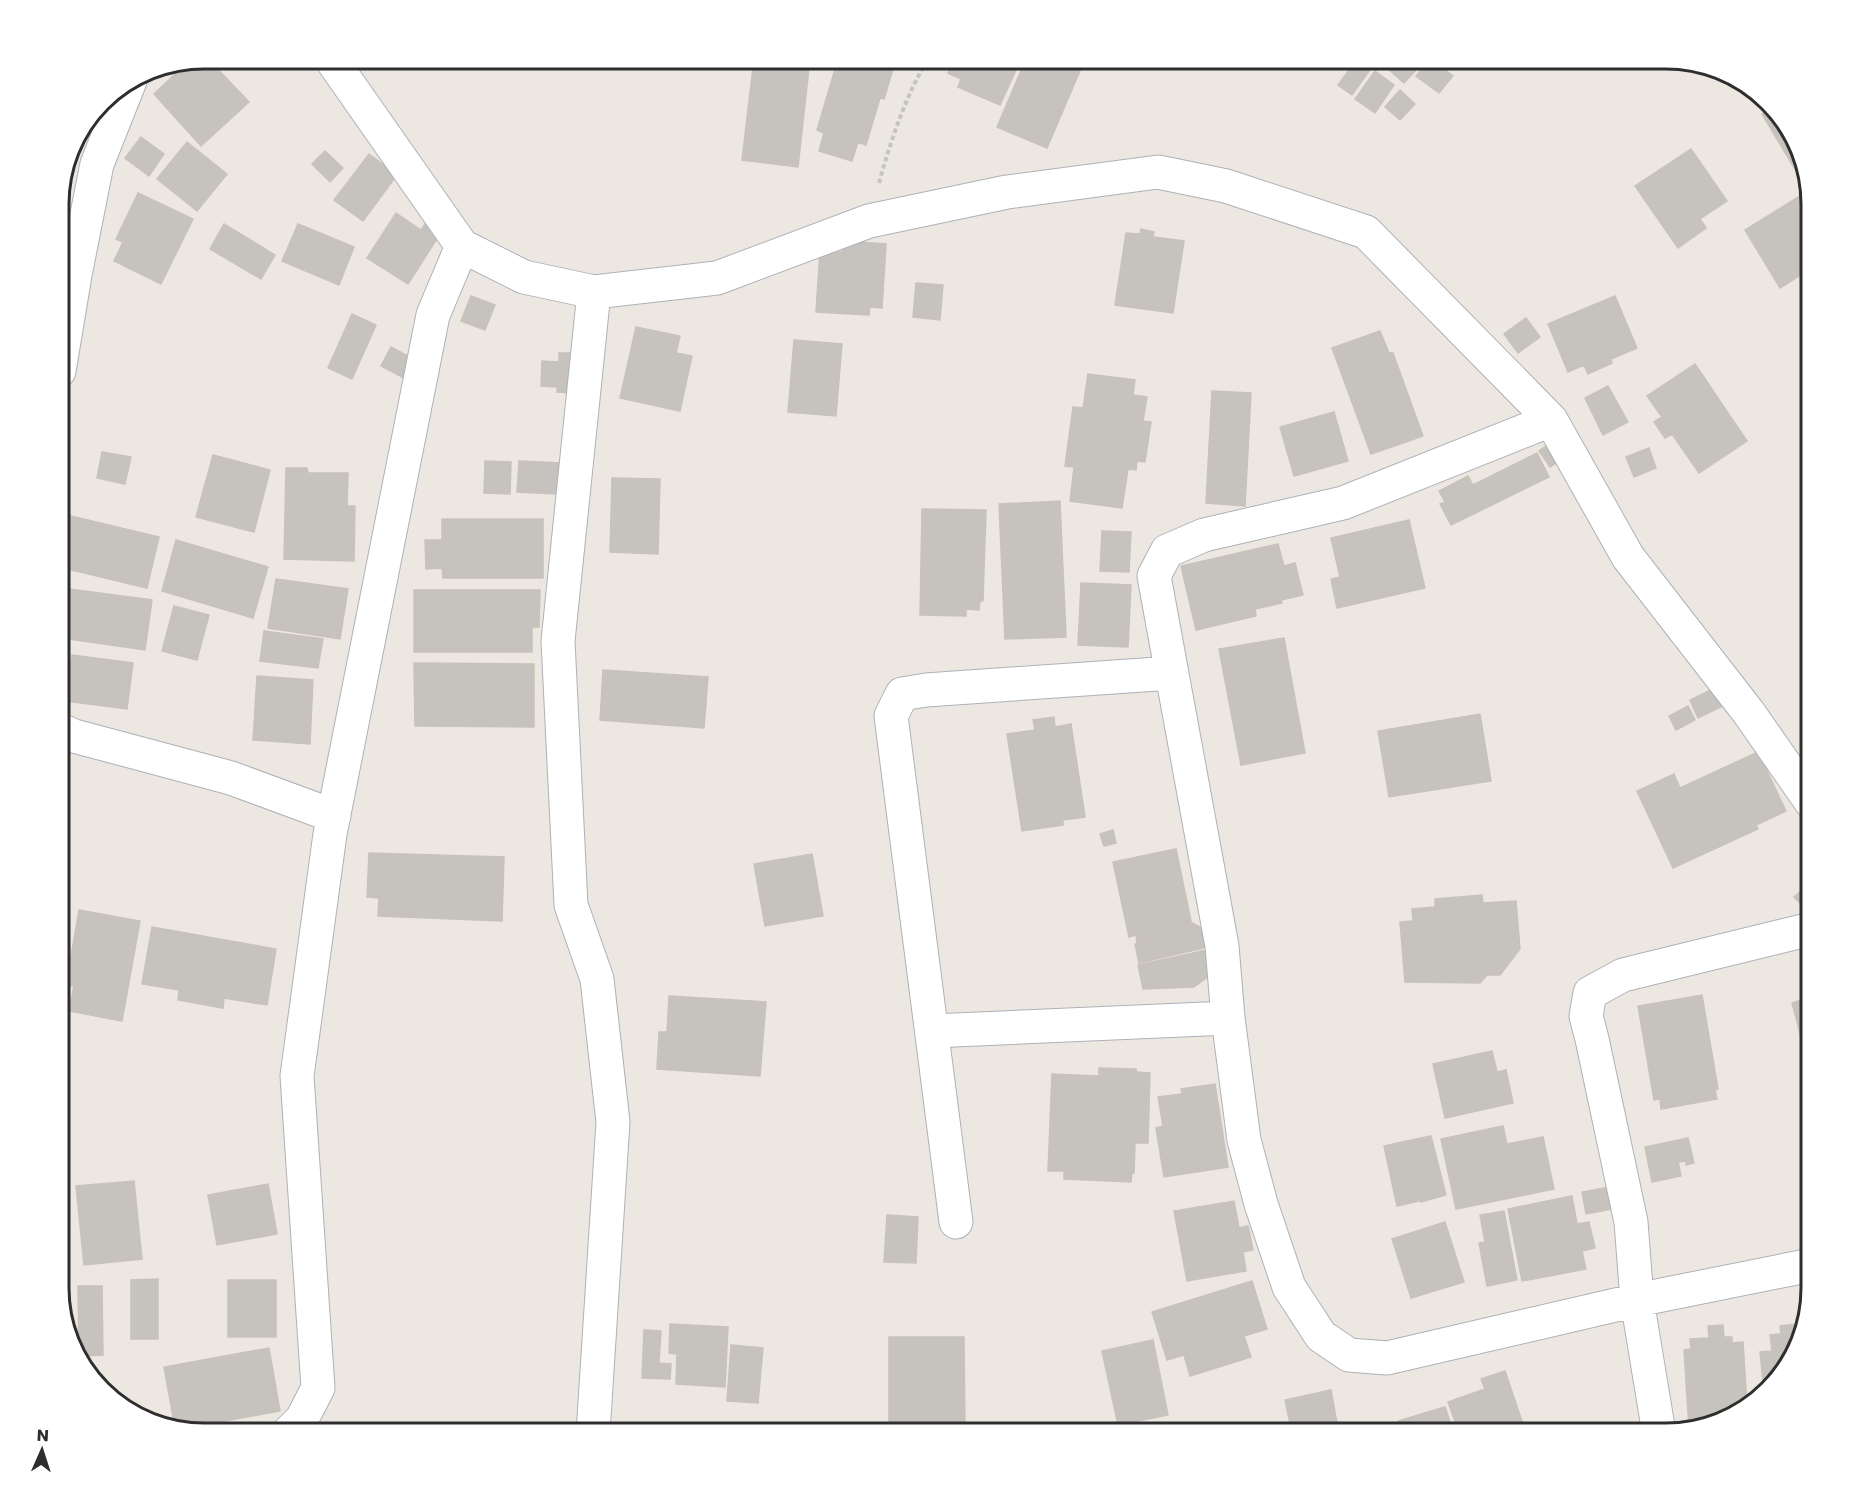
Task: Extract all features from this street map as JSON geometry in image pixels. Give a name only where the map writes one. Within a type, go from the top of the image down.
[{"type":"street","points":[[339,69],[462,246],[524,277],[594,292],[717,278],[868,221],[1008,192],[1158,172],[1226,186],[1366,232],[1551,420],[1628,557],[1749,713],[1801,786]]},
{"type":"street","points":[[69,311],[97,164],[124,96]]},
{"type":"street","points":[[298,1423],[318,1388],[297,1076],[334,816],[433,315],[462,246]]},
{"type":"street","points":[[594,292],[558,641],[572,905],[597,979],[613,1122],[594,1423]]},
{"type":"street","points":[[1551,420],[1343,503],[1204,535],[1167,551],[1154,576],[1222,946],[1228,1018],[1244,1140],[1261,1204],[1289,1287],[1322,1336],[1349,1354],[1387,1358],[1637,1300],[1801,1267]]},
{"type":"street","points":[[956,1222],[891,716],[902,694],[926,690],[1172,673]]},
{"type":"street","points":[[69,734],[231,778],[334,816]]},
{"type":"street","points":[[1657,1423],[1637,1300],[1631,1222],[1586,1016],[1590,993],[1623,975],[1801,932]]},
{"type":"street","points":[[932,1031],[1228,1018]]},
{"type":"path","points":[[868,221],[891,141],[922,69]]},
{"type":"building","points":[[218,69],[249,102],[201,146],[154,94],[177,72]]},
{"type":"building","points":[[753,69],[809,69],[798,167],[742,160]]},
{"type":"building","points":[[835,69],[893,69],[884,99],[880,98],[866,145],[858,142],[852,161],[819,151],[824,133],[817,130]]},
{"type":"building","points":[[950,69],[1016,69],[1000,105],[958,87],[961,79],[948,73]]},
{"type":"building","points":[[1022,69],[1081,69],[1047,148],[997,127]]},
{"type":"building","points":[[1350,69],[1371,69],[1352,95],[1338,85]]},
{"type":"building","points":[[1388,69],[1417,69],[1404,83]]},
{"type":"building","points":[[1422,69],[1444,69],[1453,76],[1439,93],[1416,76]]},
{"type":"building","points":[[1375,71],[1394,85],[1375,113],[1355,99]]},
{"type":"building","points":[[1400,90],[1415,104],[1400,120],[1385,107]]},
{"type":"building","points":[[1764,112],[1778,129],[1796,171],[1796,171],[1762,114]]},
{"type":"building","points":[[141,137],[164,154],[149,176],[125,158]]},
{"type":"building","points":[[187,142],[227,174],[197,211],[157,179]]},
{"type":"building","points":[[1691,149],[1727,201],[1700,219],[1706,228],[1678,248],[1635,186]]},
{"type":"building","points":[[325,151],[343,168],[330,182],[312,164]]},
{"type":"building","points":[[369,154],[397,175],[363,221],[334,200]]},
{"type":"building","points":[[138,193],[193,219],[161,284],[114,261],[123,242],[116,239]]},
{"type":"building","points":[[1801,196],[1801,275],[1780,288],[1745,230]]},
{"type":"building","points":[[396,213],[421,230],[425,224],[440,234],[408,284],[367,258]]},
{"type":"building","points":[[224,224],[275,255],[261,279],[210,249]]},
{"type":"building","points":[[298,224],[354,247],[339,285],[282,261]]},
{"type":"building","points":[[1141,229],[1154,232],[1153,237],[1184,241],[1173,313],[1115,305],[1126,233],[1140,234]]},
{"type":"building","points":[[843,241],[886,244],[882,308],[870,307],[869,315],[816,312],[820,251],[842,252]]},
{"type":"building","points":[[916,283],[943,285],[940,320],[913,317]]},
{"type":"building","points":[[471,296],[495,305],[485,330],[461,321]]},
{"type":"building","points":[[1615,296],[1637,348],[1611,359],[1612,363],[1588,374],[1584,365],[1568,372],[1548,324]]},
{"type":"building","points":[[352,314],[376,325],[352,379],[328,368]]},
{"type":"building","points":[[1526,318],[1540,337],[1518,353],[1504,334]]},
{"type":"building","points":[[636,327],[680,336],[676,353],[692,356],[680,411],[620,398]]},
{"type":"building","points":[[1380,331],[1389,353],[1393,353],[1423,436],[1371,454],[1332,348]]},
{"type":"building","points":[[794,340],[842,344],[836,416],[788,412]]},
{"type":"building","points":[[391,347],[414,359],[404,378],[381,366]]},
{"type":"building","points":[[559,353],[573,353],[571,393],[557,392],[557,387],[541,386],[542,361],[559,362]]},
{"type":"building","points":[[1695,364],[1747,441],[1699,473],[1672,434],[1665,438],[1654,422],[1662,417],[1647,396]]},
{"type":"building","points":[[1088,374],[1135,380],[1133,395],[1147,397],[1143,421],[1151,422],[1145,462],[1137,461],[1136,470],[1128,469],[1122,508],[1070,501],[1074,467],[1065,466],[1073,407],[1083,408]]},
{"type":"building","points":[[1608,386],[1628,422],[1603,435],[1585,398]]},
{"type":"building","points":[[1212,391],[1251,393],[1245,506],[1206,503]]},
{"type":"building","points":[[1334,412],[1348,461],[1294,476],[1280,427]]},
{"type":"building","points":[[1546,446],[1556,463],[1550,467],[1539,451]]},
{"type":"building","points":[[1649,448],[1656,468],[1634,477],[1626,457]]},
{"type":"building","points":[[102,452],[131,457],[125,484],[97,478]]},
{"type":"building","points":[[1537,453],[1549,477],[1451,525],[1440,504],[1445,502],[1439,491],[1468,476],[1473,485]]},
{"type":"building","points":[[213,455],[270,470],[254,532],[196,517]]},
{"type":"building","points":[[485,461],[511,462],[510,494],[484,493]]},
{"type":"building","points":[[519,461],[560,463],[558,494],[517,492]]},
{"type":"building","points":[[286,468],[307,468],[308,473],[348,473],[347,506],[355,506],[354,561],[284,559]]},
{"type":"building","points":[[612,478],[660,479],[658,554],[610,552]]},
{"type":"building","points":[[1060,501],[1066,637],[1005,639],[999,504]]},
{"type":"building","points":[[922,509],[986,510],[983,601],[980,601],[979,610],[966,609],[966,616],[920,615]]},
{"type":"building","points":[[71,516],[159,537],[147,588],[69,569]]},
{"type":"building","points":[[442,519],[543,519],[543,578],[443,578],[442,568],[426,569],[425,540],[442,540]]},
{"type":"building","points":[[1409,520],[1425,588],[1337,608],[1331,579],[1340,577],[1331,538]]},
{"type":"building","points":[[1102,531],[1131,532],[1129,572],[1100,571]]},
{"type":"building","points":[[176,540],[268,567],[253,618],[162,591]]},
{"type":"building","points":[[1278,544],[1284,566],[1295,563],[1303,595],[1255,609],[1256,616],[1196,630],[1181,566]]},
{"type":"building","points":[[276,579],[348,589],[340,639],[268,628]]},
{"type":"building","points":[[1081,583],[1131,585],[1128,647],[1078,645]]},
{"type":"building","points":[[69,589],[152,600],[145,650],[69,639]]},
{"type":"building","points":[[414,590],[540,590],[539,627],[532,627],[532,652],[414,652]]},
{"type":"building","points":[[174,606],[209,615],[197,660],[162,651]]},
{"type":"building","points":[[264,631],[323,639],[318,668],[260,661]]},
{"type":"building","points":[[1284,638],[1305,753],[1241,765],[1219,649]]},
{"type":"building","points":[[72,655],[133,663],[127,709],[69,701]]},
{"type":"building","points":[[414,663],[534,664],[534,727],[415,726]]},
{"type":"building","points":[[603,670],[708,677],[704,728],[600,720]]},
{"type":"building","points":[[257,676],[313,680],[310,744],[253,740]]},
{"type":"building","points":[[1721,685],[1729,703],[1698,718],[1690,700]]},
{"type":"building","points":[[1688,706],[1695,720],[1676,730],[1669,716]]},
{"type":"building","points":[[1480,714],[1491,781],[1389,797],[1378,731]]},
{"type":"building","points":[[1054,717],[1055,727],[1071,724],[1085,817],[1063,820],[1063,825],[1022,831],[1007,734],[1035,730],[1033,720]]},
{"type":"building","points":[[1758,752],[1786,811],[1756,825],[1758,829],[1673,868],[1637,791],[1674,774],[1680,788]]},
{"type":"building","points":[[1113,830],[1116,843],[1104,846],[1100,834]]},
{"type":"building","points":[[1176,849],[1191,921],[1165,927],[1167,935],[1137,942],[1136,935],[1129,937],[1113,862]]},
{"type":"building","points":[[369,853],[504,857],[502,921],[378,916],[379,898],[367,897]]},
{"type":"building","points":[[812,854],[823,916],[765,926],[754,864]]},
{"type":"building","points":[[1801,891],[1801,904],[1794,897]]},
{"type":"building","points":[[1482,895],[1483,903],[1516,901],[1520,949],[1500,975],[1487,975],[1480,983],[1405,982],[1400,922],[1413,921],[1412,909],[1435,907],[1435,899]]},
{"type":"building","points":[[79,910],[140,921],[122,1021],[69,1011],[74,986],[69,985],[69,968]]},
{"type":"building","points":[[1190,922],[1202,928],[1208,947],[1139,963],[1135,944],[1168,936],[1166,927]]},
{"type":"building","points":[[152,927],[276,949],[267,1005],[224,998],[223,1008],[178,1000],[179,990],[142,984]]},
{"type":"building","points":[[1207,950],[1213,973],[1194,987],[1143,989],[1138,965]]},
{"type":"building","points":[[1702,995],[1718,1089],[1715,1090],[1717,1099],[1661,1109],[1660,1099],[1654,1100],[1638,1006]]},
{"type":"building","points":[[669,996],[766,1002],[760,1076],[657,1069],[659,1032],[667,1032]]},
{"type":"building","points":[[1801,1000],[1801,1037],[1792,1003]]},
{"type":"building","points":[[1492,1051],[1497,1072],[1506,1070],[1513,1103],[1445,1118],[1433,1064]]},
{"type":"building","points":[[1099,1068],[1136,1069],[1137,1072],[1150,1073],[1148,1143],[1135,1143],[1134,1173],[1132,1173],[1131,1182],[1064,1179],[1064,1171],[1048,1171],[1052,1074],[1099,1076]]},
{"type":"building","points":[[1215,1084],[1228,1167],[1164,1177],[1156,1128],[1163,1126],[1158,1097],[1182,1094],[1181,1089]]},
{"type":"building","points":[[1503,1126],[1507,1144],[1543,1137],[1554,1189],[1456,1209],[1441,1139]]},
{"type":"building","points":[[1431,1136],[1446,1195],[1421,1202],[1407,1141]]},
{"type":"building","points":[[1688,1138],[1694,1163],[1686,1165],[1686,1161],[1679,1162],[1674,1141]]},
{"type":"building","points":[[1407,1141],[1419,1201],[1397,1206],[1384,1146]]},
{"type":"building","points":[[1674,1141],[1681,1176],[1652,1182],[1645,1147]]},
{"type":"building","points":[[134,1181],[142,1259],[84,1265],[76,1186]]},
{"type":"building","points":[[268,1184],[277,1234],[217,1245],[208,1195]]},
{"type":"building","points":[[1609,1187],[1613,1209],[1586,1214],[1582,1192]]},
{"type":"building","points":[[1572,1196],[1577,1224],[1589,1222],[1595,1248],[1582,1251],[1586,1269],[1522,1281],[1508,1209]]},
{"type":"building","points":[[1234,1201],[1239,1228],[1248,1226],[1253,1250],[1243,1252],[1246,1271],[1187,1281],[1174,1211]]},
{"type":"building","points":[[1504,1211],[1517,1280],[1487,1286],[1479,1243],[1485,1242],[1480,1215]]},
{"type":"building","points":[[887,1215],[918,1217],[916,1263],[884,1262]]},
{"type":"building","points":[[1445,1222],[1464,1282],[1411,1298],[1392,1239]]},
{"type":"building","points":[[158,1279],[158,1339],[131,1339],[131,1280]]},
{"type":"building","points":[[228,1280],[276,1280],[276,1337],[228,1337]]},
{"type":"building","points":[[1252,1281],[1267,1329],[1244,1336],[1251,1357],[1190,1376],[1184,1355],[1167,1360],[1152,1312]]},
{"type":"building","points":[[78,1286],[102,1286],[103,1355],[87,1356],[79,1338]]},
{"type":"building","points":[[670,1324],[728,1327],[725,1387],[676,1384],[677,1354],[669,1353]]},
{"type":"building","points":[[1796,1324],[1783,1355],[1763,1381],[1760,1352],[1772,1351],[1770,1335],[1781,1334],[1780,1326]]},
{"type":"building","points":[[1723,1325],[1724,1337],[1732,1337],[1732,1343],[1743,1342],[1746,1396],[1709,1416],[1689,1421],[1684,1350],[1691,1349],[1690,1339],[1709,1338],[1708,1326]]},
{"type":"building","points":[[644,1330],[661,1331],[659,1363],[671,1364],[670,1379],[642,1378]]},
{"type":"building","points":[[889,1337],[964,1337],[965,1423],[889,1423]]},
{"type":"building","points":[[1153,1340],[1168,1415],[1118,1423],[1102,1351]]},
{"type":"building","points":[[731,1345],[763,1348],[758,1403],[727,1401]]},
{"type":"building","points":[[269,1348],[280,1411],[213,1423],[173,1419],[164,1367]]},
{"type":"building","points":[[1505,1371],[1523,1423],[1455,1423],[1448,1402],[1485,1389],[1481,1379]]},
{"type":"building","points":[[1331,1390],[1337,1423],[1290,1423],[1285,1400]]},
{"type":"building","points":[[1445,1407],[1451,1423],[1399,1423],[1398,1421]]}]
